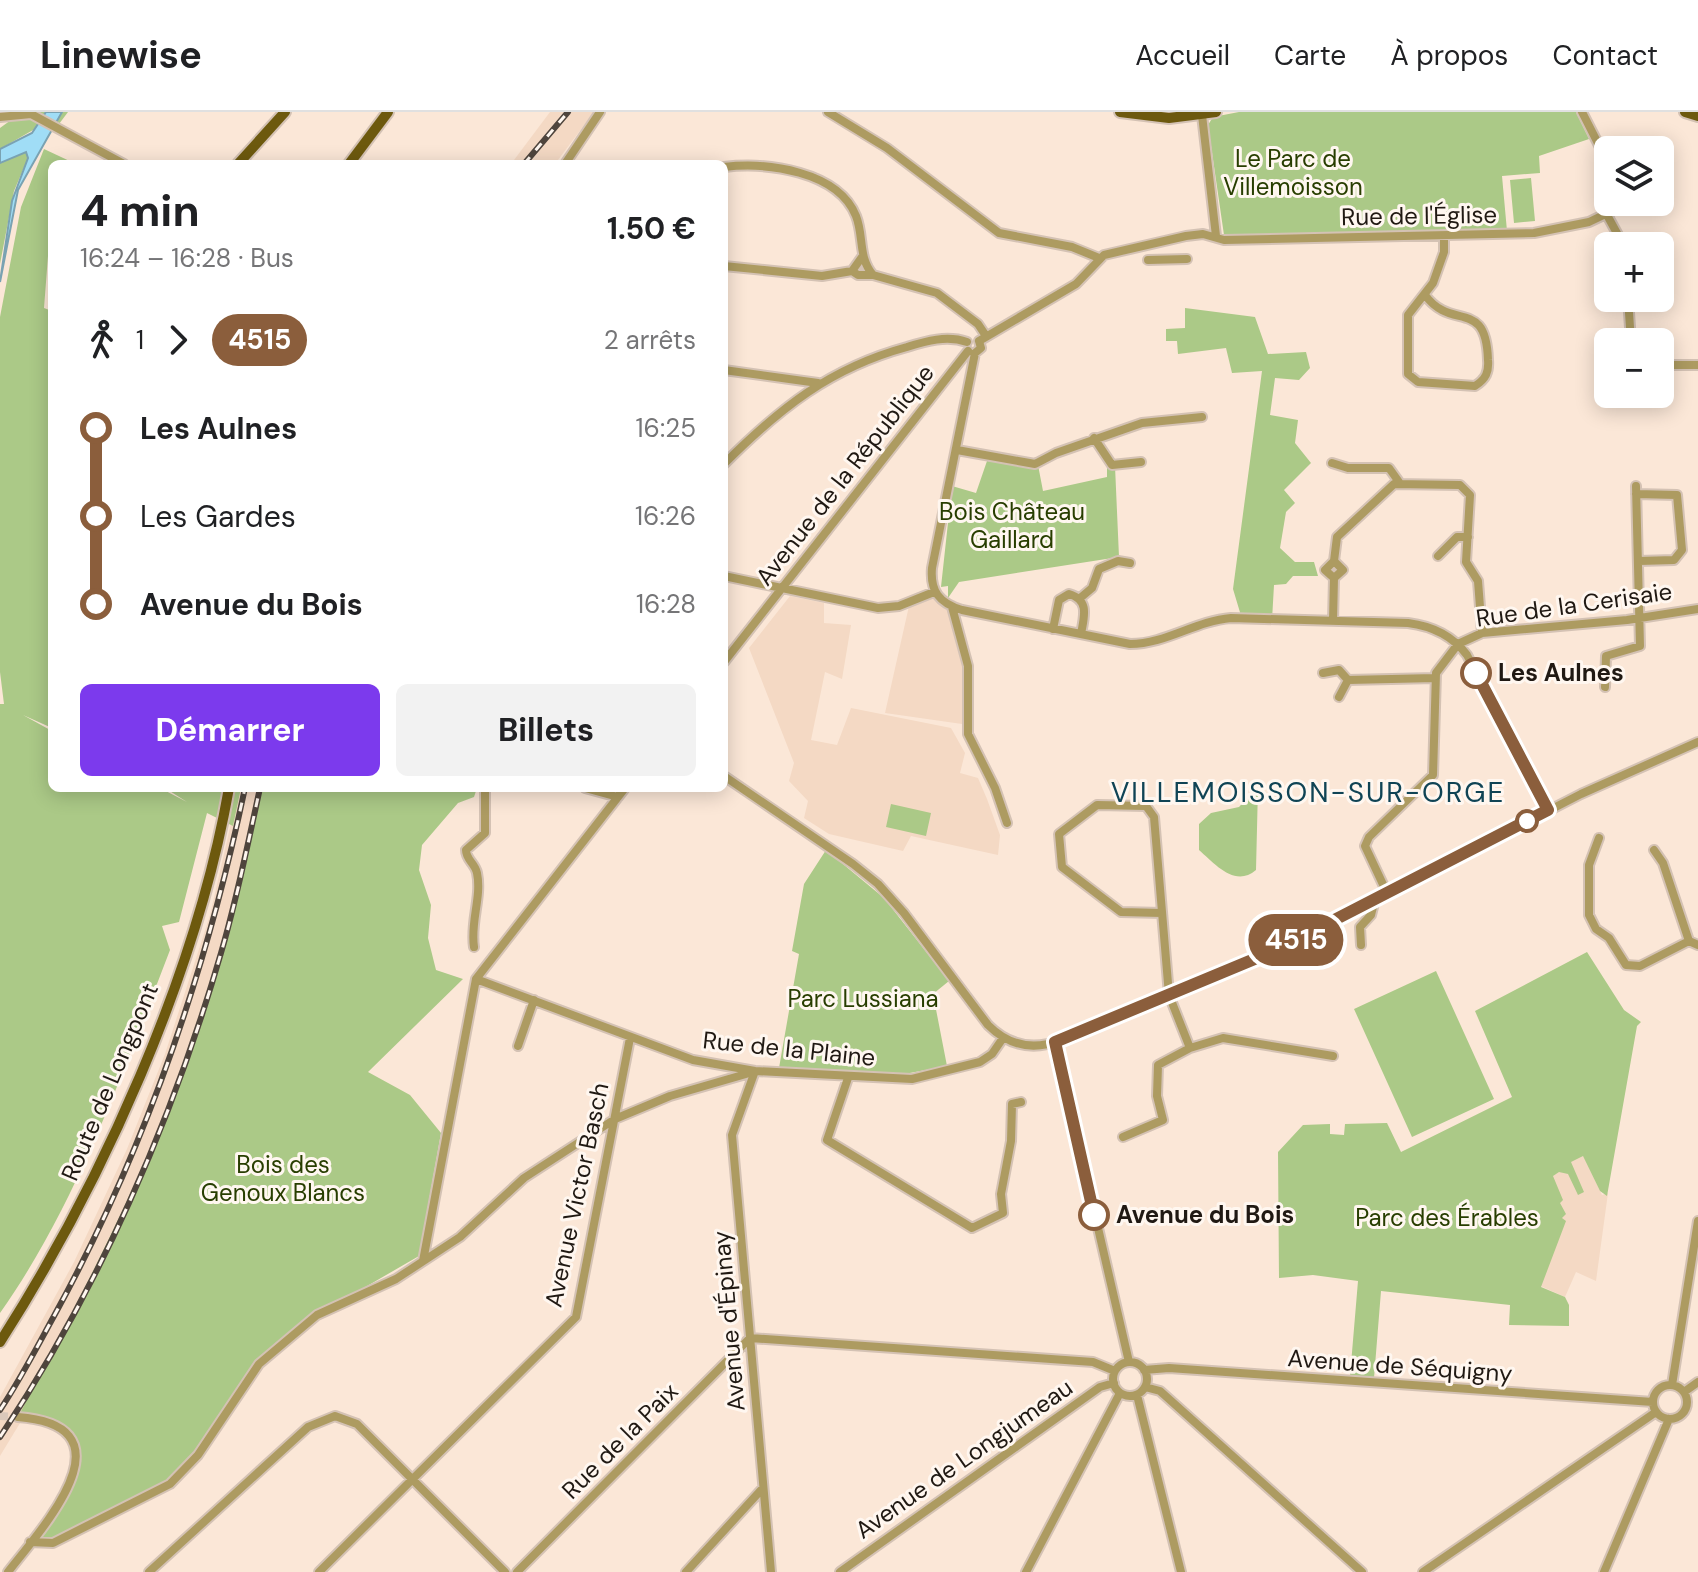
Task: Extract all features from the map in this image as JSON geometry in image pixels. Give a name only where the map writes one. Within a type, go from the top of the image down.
[{"type":"main road","points":[[242,160],[285,112]]},
{"type":"main road","points":[[352,160],[388,112]]},
{"type":"main road","points":[[1120,112],[1169,118],[1216,112]]},
{"type":"main road","points":[[1685,112],[1698,116]]},
{"type":"main road","name":"Route de Longpont","points":[[0,1342],[68,1228],[131,1095],[181,961],[223,822],[228,792]]},
{"type":"street","points":[[568,160],[600,112]]},
{"type":"street","points":[[728,461],[818,383],[858,361],[939,339],[975,344],[1076,284],[1099,258],[1072,247],[999,233],[887,148],[828,112]]},
{"type":"street","points":[[1582,112],[1594,136]]},
{"type":"street","points":[[0,117],[20,113],[40,119],[116,160]]},
{"type":"street","points":[[1202,115],[1216,236]]},
{"type":"street","points":[[728,167],[771,168],[835,187],[856,217],[862,257],[873,275]]},
{"type":"street","name":"Rue de l'Église","points":[[1099,258],[1166,239],[1216,236],[1224,240],[1444,236],[1553,231],[1604,216]]},
{"type":"street","points":[[1425,295],[1433,306],[1478,323],[1486,331],[1488,369],[1486,377],[1475,386],[1418,382],[1408,374],[1408,315],[1425,295],[1444,252],[1444,236]]},
{"type":"street","points":[[1166,239],[1169,258]]},
{"type":"street","points":[[852,271],[862,257]]},
{"type":"street","points":[[1148,260],[1187,259]]},
{"type":"street","points":[[728,266],[822,276],[852,271],[858,275],[873,275],[930,289],[970,318],[975,344],[932,568],[934,592],[952,607],[1141,644],[1220,619],[1419,624],[1441,632],[1458,644],[1548,810]]},
{"type":"street","name":"Avenue de la République","points":[[728,657],[975,344]]},
{"type":"street","points":[[1674,365],[1698,365]]},
{"type":"street","points":[[728,371],[818,383]]},
{"type":"street","points":[[957,450],[1035,464],[1094,438],[1142,423],[1202,417]]},
{"type":"street","points":[[1094,438],[1112,465],[1141,462]]},
{"type":"street","points":[[1332,463],[1348,468],[1389,468],[1399,482]]},
{"type":"street","points":[[1333,621],[1334,578],[1343,570],[1334,561],[1337,537],[1399,482],[1464,487],[1470,495],[1466,562],[1478,581],[1482,633]]},
{"type":"street","points":[[1605,687],[1603,663],[1606,656],[1640,646],[1636,490],[1677,495],[1682,550],[1674,560],[1639,561]]},
{"type":"street","points":[[1438,556],[1457,537],[1468,537]]},
{"type":"street","points":[[1079,599],[1092,588],[1099,569],[1118,561],[1130,563]]},
{"type":"street","points":[[728,577],[878,608],[899,606],[934,592]]},
{"type":"street","points":[[1053,629],[1059,600],[1069,594],[1079,599],[1085,614],[1081,634]]},
{"type":"street","points":[[952,607],[968,666],[969,741],[995,788],[1007,823]]},
{"type":"street","name":"Rue de la Cerisaie","points":[[1435,678],[1439,667],[1458,644],[1482,633],[1698,609]]},
{"type":"street","points":[[1323,673],[1339,670],[1348,680],[1435,678],[1433,775],[1365,846],[1387,893]]},
{"type":"street","points":[[1339,697],[1348,680]]},
{"type":"street","points":[[728,779],[878,884],[904,913],[988,1025],[1003,1038],[1027,1046],[1055,1042],[1276,950],[1548,810],[1698,742]]},
{"type":"street","points":[[474,947],[471,924],[477,876],[465,855],[466,850],[485,833],[485,792]]},
{"type":"street","points":[[600,792],[618,797]]},
{"type":"street","points":[[423,1261],[476,979],[622,792]]},
{"type":"street","points":[[1162,913],[1121,912],[1096,894],[1062,867],[1059,834],[1097,805],[1146,806],[1152,810],[1162,913],[1169,995],[1190,1048]]},
{"type":"street","points":[[1599,838],[1589,865],[1589,915],[1596,929],[1609,938],[1626,965],[1640,966],[1694,943],[1663,863],[1654,850]]},
{"type":"street","points":[[1361,945],[1360,927],[1371,915],[1375,899]]},
{"type":"street","name":"Rue de la Plaine","points":[[476,979],[630,1038],[715,1066],[848,1078],[912,1079],[987,1059],[1003,1038]]},
{"type":"street","points":[[518,1046],[534,1000]]},
{"type":"street","name":"Avenue Victor Basch","points":[[319,1572],[576,1317],[630,1038]]},
{"type":"street","points":[[1123,1137],[1163,1120],[1157,1096],[1158,1065],[1190,1048],[1223,1038],[1333,1056]]},
{"type":"street","points":[[1055,1042],[1129,1362],[1144,1370],[1145,1387],[1137,1395]]},
{"type":"street","points":[[711,1084],[715,1066]]},
{"type":"street","points":[[30,1542],[53,1543],[170,1484],[193,1462],[259,1364],[317,1315],[357,1297],[460,1237],[524,1178],[615,1119],[751,1070]]},
{"type":"street","name":"Avenue d'Épinay","points":[[751,1070],[732,1135],[771,1572]]},
{"type":"street","points":[[848,1078],[827,1140],[972,1228],[1003,1213],[1001,1194],[1011,1141],[1009,1111],[1012,1104],[1021,1102]]},
{"type":"street","points":[[1672,1385],[1698,1221]]},
{"type":"street","points":[[750,1338],[1093,1362],[1115,1371]]},
{"type":"street","name":"Rue de la Paix","points":[[517,1572],[750,1338]]},
{"type":"street","points":[[1115,1371],[1129,1362]]},
{"type":"street","name":"Avenue de Séquigny","points":[[1144,1370],[1169,1368],[1653,1402]]},
{"type":"street","points":[[1115,1371],[1114,1383],[1120,1393]]},
{"type":"street","points":[[1684,1392],[1698,1382]]},
{"type":"street","name":"Avenue de Longjumeau","points":[[840,1572],[1100,1387],[1114,1383]]},
{"type":"street","points":[[1604,1572],[1669,1419],[1682,1414],[1687,1402],[1684,1392],[1672,1385],[1661,1388],[1653,1402],[1656,1412],[1669,1419]]},
{"type":"street","points":[[1145,1387],[1160,1391],[1362,1572]]},
{"type":"street","points":[[1120,1393],[1137,1395]]},
{"type":"street","points":[[1026,1572],[1120,1393]]},
{"type":"street","points":[[1137,1395],[1181,1572]]},
{"type":"street","points":[[1687,1402],[1698,1400]]},
{"type":"street","points":[[1423,1572],[1656,1412]]},
{"type":"street","points":[[8,1572],[73,1480],[77,1457],[70,1437],[61,1427],[41,1419],[18,1417]]},
{"type":"street","points":[[149,1572],[304,1431],[324,1418],[342,1417],[357,1424],[505,1572]]},
{"type":"street","points":[[686,1572],[763,1488]]},
{"type":"shaded area","points":[[550,112],[594,112],[558,160],[514,160]]},
{"type":"shaded area","points":[[790,596],[824,603],[824,623],[851,625],[842,679],[825,672],[811,740],[837,745],[851,708],[951,728],[965,753],[960,773],[978,778],[987,799],[1000,835],[998,855],[911,836],[903,851],[829,834],[804,818],[808,801],[789,781],[794,763],[749,648]]},
{"type":"shaded area","points":[[933,598],[945,605],[954,622],[965,663],[962,724],[885,713],[909,606]]},
{"type":"shaded area","points":[[238,792],[274,792],[249,889],[122,1255],[0,1456],[0,1397],[74,1262],[127,1149],[165,1054],[210,915]]},
{"type":"shaded area","points":[[1583,1155],[1602,1195],[1608,1193],[1596,1281],[1576,1272],[1565,1297],[1536,1284],[1535,1171]]},
{"type":"green space","points":[[22,112],[68,112],[56,128],[40,126],[0,149],[0,128]]},
{"type":"green space","name":"Le Parc de Villemoisson","points":[[1239,112],[1576,112],[1589,139],[1539,156],[1540,173],[1502,176],[1507,231],[1224,235],[1208,125],[1213,117]]},
{"type":"green space","points":[[44,149],[67,160],[48,160],[48,256],[44,308],[48,310],[48,726],[23,715],[48,729],[48,792],[168,792],[187,802],[171,792],[240,792],[233,826],[207,813],[179,922],[162,926],[170,950],[96,1137],[52,1228],[0,1313],[0,704],[4,704],[0,672],[0,317],[21,207]]},
{"type":"green space","points":[[27,152],[28,158],[14,191],[0,264],[0,163]]},
{"type":"green space","points":[[1531,178],[1535,221],[1514,223],[1510,180]]},
{"type":"green space","points":[[1185,308],[1255,317],[1268,354],[1306,352],[1310,368],[1299,380],[1275,378],[1270,415],[1298,420],[1295,443],[1311,463],[1284,490],[1295,503],[1286,512],[1280,548],[1295,562],[1314,562],[1318,576],[1293,576],[1286,584],[1274,585],[1272,620],[1242,619],[1233,589],[1262,371],[1232,373],[1226,348],[1178,354],[1177,341],[1166,341],[1166,329],[1185,328]]},
{"type":"green space","name":"Bois Château Gaillard","points":[[987,461],[1038,465],[1043,491],[1107,477],[1107,467],[1115,466],[1119,557],[959,582],[948,598],[948,586],[941,587],[952,486],[976,493]]},
{"type":"green space","points":[[1258,787],[1256,870],[1248,875],[1233,875],[1199,850],[1199,824],[1211,813],[1239,807]]},
{"type":"green space","name":"Bois des Genoux Blancs","points":[[259,792],[476,792],[474,797],[458,803],[422,845],[419,870],[431,905],[428,938],[436,970],[463,979],[368,1072],[410,1095],[441,1133],[419,1256],[317,1315],[259,1363],[198,1455],[170,1484],[53,1543],[35,1544],[77,1465],[63,1429],[18,1417],[119,1218],[164,1117],[203,1012],[234,901]]},
{"type":"green space","points":[[891,804],[931,813],[926,836],[886,827]]},
{"type":"green space","name":"Parc Lussiana","points":[[826,850],[884,898],[949,981],[933,994],[947,1066],[899,1075],[779,1068],[799,954],[792,951],[804,884]]},
{"type":"green space","name":"Parc des Érables","points":[[1587,952],[1624,1010],[1641,1022],[1637,1026],[1607,1196],[1600,1191],[1583,1156],[1571,1162],[1584,1192],[1578,1195],[1568,1174],[1559,1172],[1553,1176],[1566,1214],[1562,1218],[1566,1221],[1541,1287],[1565,1297],[1569,1305],[1569,1326],[1509,1325],[1510,1305],[1381,1291],[1374,1378],[1350,1376],[1358,1281],[1313,1275],[1279,1278],[1278,1152],[1303,1125],[1330,1124],[1330,1134],[1344,1135],[1345,1124],[1387,1123],[1401,1152],[1512,1097],[1475,1011]]},
{"type":"green space","points":[[1436,971],[1494,1099],[1412,1137],[1354,1009]]},
{"type":"water","points":[[46,112],[62,112],[18,190],[0,282],[12,201],[28,158],[26,152],[0,163],[0,149],[32,133]]},
{"type":"tunnel","points":[[0,1416],[18,1417]]},
{"type":"railway","points":[[527,160],[568,112]]},
{"type":"railway","points":[[0,1410],[87,1253],[144,1125],[169,1059],[212,925],[244,792]]},
{"type":"railway","points":[[0,1437],[69,1323],[129,1203],[155,1142],[180,1079],[221,953],[259,792]]},
{"type":"bus line","name":"4515","points":[[1094,1215],[1055,1042],[1276,950],[1548,810],[1476,673]]},
{"type":"place","name":"Les Aulnes","points":[[1476,673]]},
{"type":"place","name":"Avenue du Bois","points":[[1094,1215]]},
{"type":"district","name":"VILLEMOISSON-SUR-ORGE","points":[[1308,792]]}]
